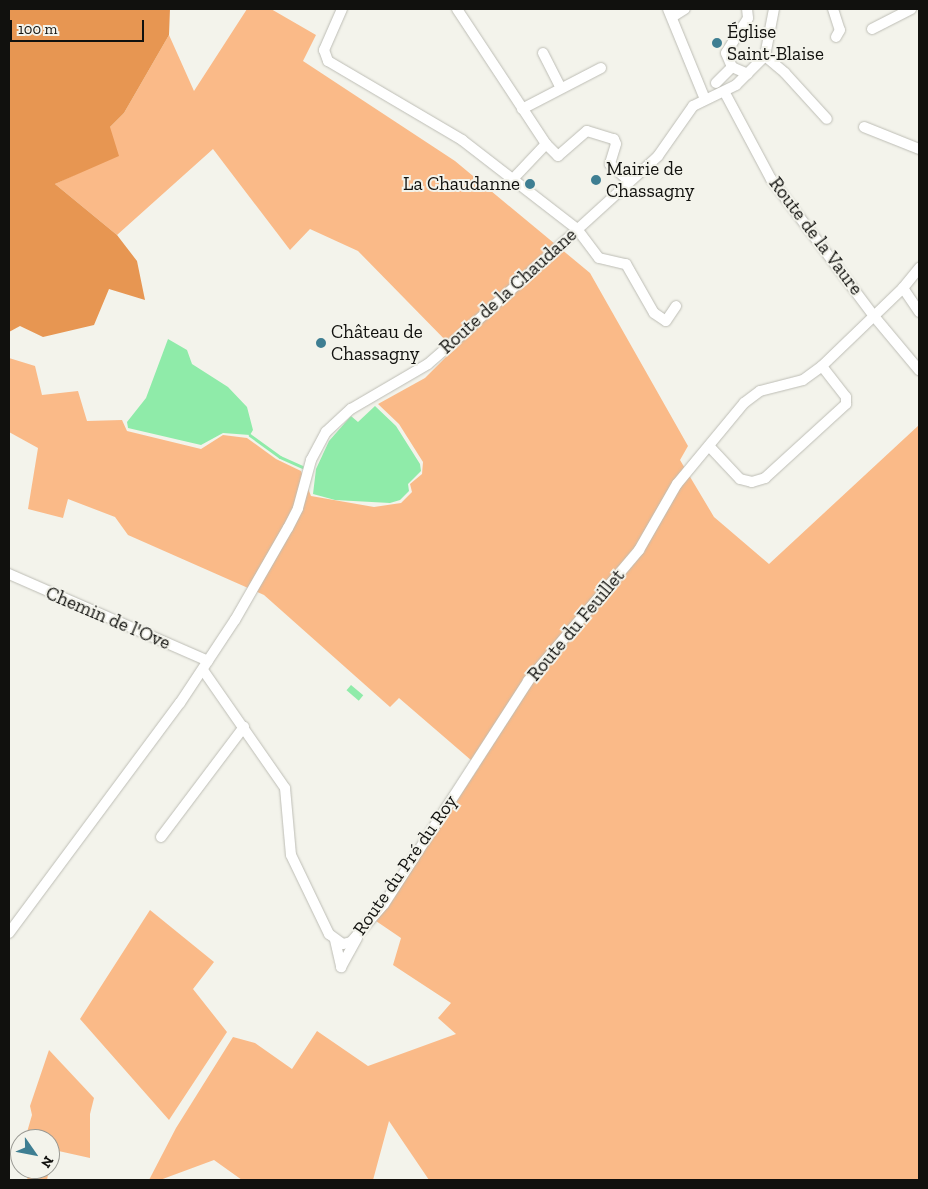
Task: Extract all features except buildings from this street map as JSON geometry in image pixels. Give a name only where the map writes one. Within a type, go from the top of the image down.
[{"type":"street","points":[[342,9],[323,55],[462,140],[577,229],[599,258],[626,264],[654,313],[666,321],[676,306]]},
{"type":"street","points":[[457,9],[546,144],[558,156],[587,131],[614,139],[616,144],[610,164],[629,181]]},
{"type":"street","points":[[685,9],[670,13],[705,99]]},
{"type":"street","points":[[747,9],[748,18],[726,54],[732,66],[748,74]]},
{"type":"street","name":"Route de la Chaudane","points":[[9,933],[206,666],[288,528],[298,508],[311,460],[326,432],[364,400],[428,364],[661,152],[693,106],[705,99],[725,93],[748,74],[764,56],[774,9]]},
{"type":"street","points":[[833,9],[840,30],[836,37]]},
{"type":"street","points":[[872,29],[911,9]]},
{"type":"street","points":[[543,53],[561,88]]},
{"type":"street","points":[[764,56],[785,73],[827,119]]},
{"type":"street","points":[[716,83],[732,66]]},
{"type":"street","points":[[522,109],[601,68]]},
{"type":"street","name":"Route de la Vaure","points":[[725,93],[772,179],[873,316],[919,370]]},
{"type":"street","points":[[864,127],[919,149]]},
{"type":"street","points":[[512,180],[546,144]]},
{"type":"street","name":"Route du Feuillet","points":[[472,765],[528,681],[639,550],[677,484],[752,396],[803,380],[822,366],[903,288],[919,268]]},
{"type":"street","points":[[903,288],[919,312]]},
{"type":"street","points":[[709,446],[740,479],[752,482],[765,478],[846,404],[846,397],[822,366]]},
{"type":"street","name":"Chemin de l'Ove","points":[[9,574],[206,666]]},
{"type":"street","name":"Route du Pré du Roy","points":[[206,666],[285,788],[291,855],[335,940],[343,944],[358,938],[384,904],[472,765]]},
{"type":"street","points":[[161,838],[244,727]]},
{"type":"street","points":[[335,940],[341,967],[358,938]]},
{"type":"shaded area","points":[[9,9],[170,9],[169,35],[124,113],[110,127],[119,156],[55,184],[117,235],[137,261],[145,300],[109,289],[94,325],[43,337],[20,326],[9,332]]},
{"type":"shaded area","points":[[247,9],[271,9],[316,35],[303,61],[455,161],[590,273],[688,446],[680,460],[714,517],[769,564],[919,425],[919,1180],[429,1180],[389,1121],[373,1180],[242,1180],[214,1160],[160,1180],[149,1180],[176,1128],[233,1037],[255,1043],[292,1069],[317,1031],[368,1066],[456,1034],[438,1018],[451,1003],[393,965],[401,938],[376,921],[479,767],[399,698],[390,707],[264,595],[128,535],[115,517],[68,499],[63,518],[28,509],[38,448],[9,432],[9,358],[35,366],[42,395],[78,391],[87,421],[122,420],[127,431],[201,449],[223,435],[247,438],[276,459],[301,471],[311,496],[374,507],[401,503],[412,492],[410,484],[422,474],[423,462],[399,424],[378,404],[425,378],[454,349],[358,251],[310,229],[290,250],[213,149],[117,235],[55,184],[85,170],[110,127],[124,113],[169,35],[194,91]]},
{"type":"shaded area","points":[[168,339],[187,350],[192,364],[228,387],[247,407],[253,430],[250,435],[223,433],[201,445],[128,428],[127,422],[146,398]]},
{"type":"shaded area","points":[[375,406],[396,426],[420,464],[421,471],[408,484],[409,491],[400,500],[390,503],[335,500],[313,494],[316,469],[329,441],[351,416],[358,422]]},
{"type":"shaded area","points":[[351,685],[363,695],[359,701],[347,690]]},
{"type":"shaded area","points":[[150,910],[214,962],[193,989],[227,1032],[169,1120],[80,1019]]},
{"type":"shaded area","points":[[49,1050],[94,1098],[90,1114],[90,1158],[60,1151],[60,1129],[28,1129],[32,1115],[30,1106]]},
{"type":"shaded area","points":[[27,1179],[47,1179],[47,1180]]},
{"type":"waterway","points":[[250,435],[280,457],[302,467]]},
{"type":"place","name":"Église Saint-Blaise","points":[[717,43]]},
{"type":"place","name":"Mairie de Chassagny","points":[[596,180]]},
{"type":"place","name":"La Chaudanne","points":[[530,184]]},
{"type":"place","name":"Château de Chassagny","points":[[321,343]]}]
